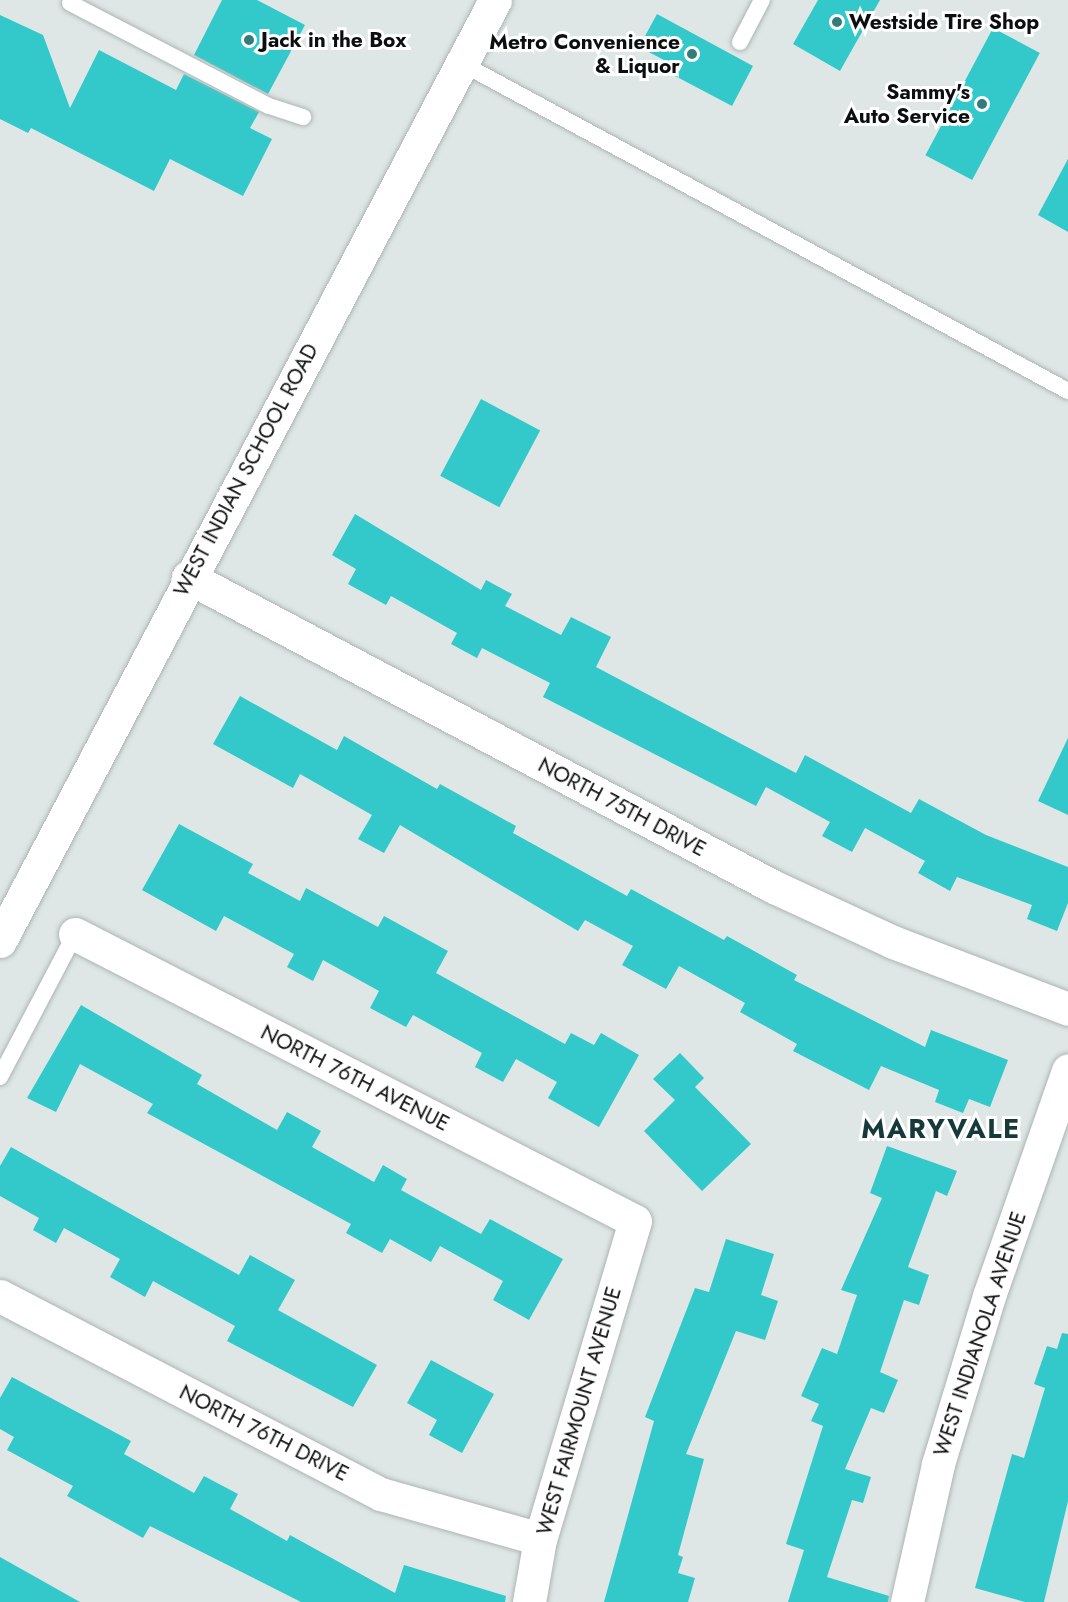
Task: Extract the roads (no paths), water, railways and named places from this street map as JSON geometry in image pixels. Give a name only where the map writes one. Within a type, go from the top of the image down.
[{"type":"street","name":"WEST INDIAN SCHOOL ROAD","points":[[0,941],[188,577],[495,0]]},
{"type":"street","name":"NORTH 75TH DRIVE","points":[[188,577],[774,887],[893,942],[1068,1009]]},
{"type":"street","name":"NORTH 76TH AVENUE","points":[[75,934],[635,1221]]},
{"type":"street","name":"WEST INDIANOLA AVENUE","points":[[907,1602],[938,1464],[985,1307],[1068,1070]]},
{"type":"street","name":"WEST FAIRMOUNT AVENUE","points":[[529,1602],[540,1539],[635,1221]]},
{"type":"street","name":"NORTH 76TH DRIVE","points":[[0,1296],[381,1494],[540,1539]]},
{"type":"lane","points":[[740,42],[762,0]]},
{"type":"lane","points":[[70,3],[268,106],[303,117]]},
{"type":"lane","points":[[461,63],[1068,391]]},
{"type":"lane","points":[[0,1077],[75,934]]},
{"type":"place","name":"Westside Tire Shop","points":[[837,22]]},
{"type":"place","name":"Jack in the Box","points":[[249,40]]},
{"type":"place","name":"Metro Convenience & Liquor","points":[[692,54]]},
{"type":"place","name":"Sammy's Auto Service","points":[[982,104]]},
{"type":"district","name":"MARYVALE","points":[[941,1129]]}]
